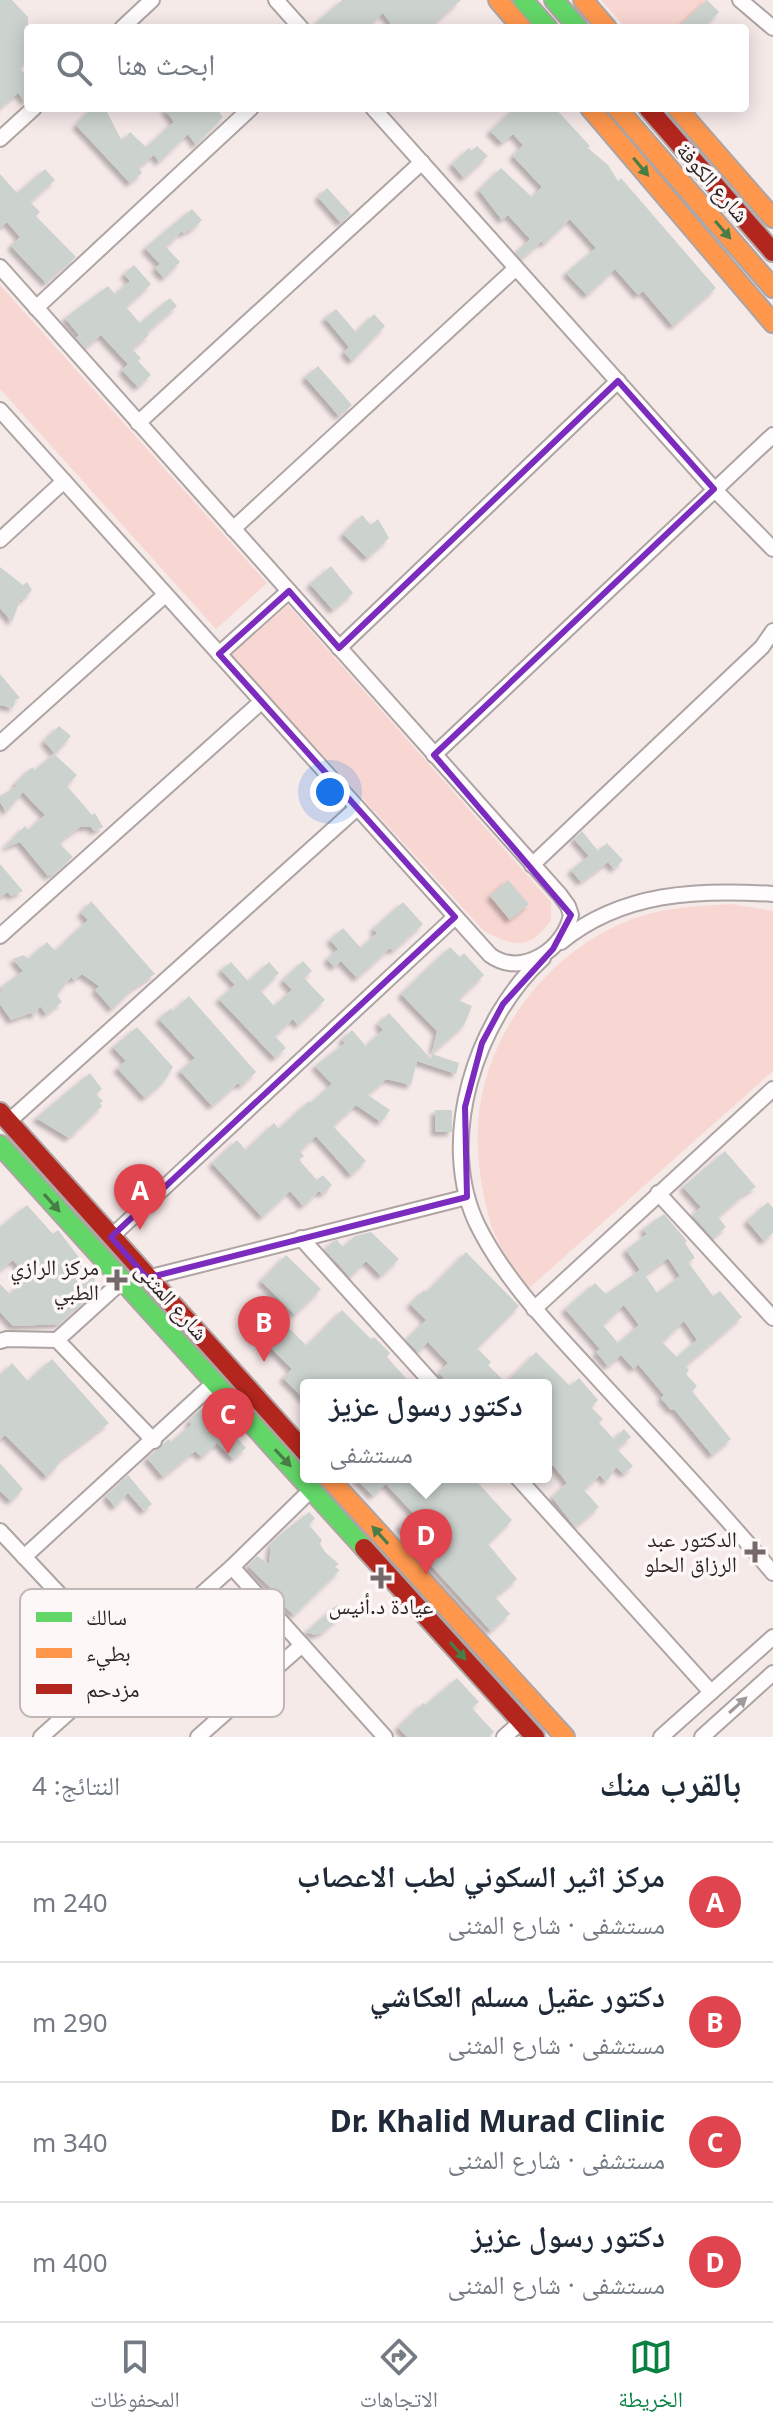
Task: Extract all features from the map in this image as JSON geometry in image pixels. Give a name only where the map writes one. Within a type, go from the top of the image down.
[{"type":"main road","points":[[498,0],[519,24]]},
{"type":"main road","points":[[523,0],[544,24]]},
{"type":"main road","points":[[554,0],[575,24]]},
{"type":"main road","points":[[583,0],[604,24]]},
{"type":"main road","points":[[593,112],[773,323]]},
{"type":"main road","name":"شارع الكوفة","points":[[620,112],[773,288]]},
{"type":"main road","name":"شارع الكوفة","points":[[651,112],[773,252]]},
{"type":"main road","points":[[680,112],[773,218]]},
{"type":"main road","name":"شارع المثنى","points":[[4,1117],[300,1446]]},
{"type":"main road","name":"شارع المثنى","points":[[0,1145],[300,1476]]},
{"type":"main road","points":[[164,1328],[177,1326],[178,1313]]},
{"type":"main road","points":[[184,1349],[182,1341],[185,1337],[197,1334]]},
{"type":"main road","name":"شارع المثنى","points":[[306,1483],[535,1737]]},
{"type":"main road","points":[[333,1483],[565,1737]]},
{"type":"street","points":[[126,24],[152,0]]},
{"type":"street","points":[[276,0],[297,24]]},
{"type":"street","points":[[740,0],[773,28]]},
{"type":"street","points":[[0,139],[30,112]]},
{"type":"street","points":[[36,308],[247,112]]},
{"type":"street","points":[[377,112],[714,489],[773,549]]},
{"type":"street","points":[[138,423],[422,162]]},
{"type":"street","points":[[0,267],[560,895],[571,915],[553,949],[520,963],[499,962],[490,955],[0,410]]},
{"type":"street","points":[[233,529],[516,268]]},
{"type":"street","points":[[339,648],[618,381]]},
{"type":"street","points":[[434,755],[773,435]]},
{"type":"street","points":[[0,540],[64,481]]},
{"type":"street","points":[[219,654],[289,591]]},
{"type":"street","points":[[0,743],[165,595]]},
{"type":"street","points":[[532,865],[762,647],[773,631]]},
{"type":"street","points":[[0,936],[261,702]]},
{"type":"street","points":[[4,1117],[357,808]]},
{"type":"street","points":[[773,894],[723,891],[654,898],[617,908],[595,918],[553,949],[503,1004],[482,1043],[465,1107],[462,1150],[467,1197],[477,1224],[534,1309],[773,1573]]},
{"type":"street","points":[[111,1237],[455,917]]},
{"type":"street","points":[[534,1309],[773,1089]]},
{"type":"street","points":[[658,1193],[773,1318]]},
{"type":"street","points":[[147,1278],[467,1197]]},
{"type":"street","points":[[301,1238],[429,1379]]},
{"type":"street","points":[[57,1340],[122,1281]]},
{"type":"street","points":[[2,1337],[57,1340],[154,1441]]},
{"type":"street","points":[[24,1557],[214,1383]]},
{"type":"street","points":[[522,1483],[711,1692]]},
{"type":"street","points":[[207,1589],[312,1489]]},
{"type":"street","points":[[0,1531],[54,1589]]},
{"type":"street","points":[[232,1567],[252,1589]]},
{"type":"street","points":[[284,1625],[385,1737]]},
{"type":"street","points":[[661,1737],[773,1637]]},
{"type":"street","points":[[284,1661],[302,1645]]},
{"type":"street","points":[[702,1737],[773,1673]]},
{"type":"street","points":[[41,1737],[63,1717]]},
{"type":"street","points":[[198,1737],[221,1717]]},
{"type":"street","points":[[504,1737],[521,1722]]},
{"type":"highlighted area","points":[[618,381],[714,489],[434,755],[571,915],[553,949],[503,1004],[482,1043],[465,1107],[467,1197],[147,1278],[111,1237],[455,917],[219,654],[289,591],[339,648]]},
{"type":"shaded area","points":[[601,0],[707,0],[682,24],[622,24]]},
{"type":"shaded area","points":[[0,285],[267,583],[216,629],[0,389]]},
{"type":"shaded area","points":[[288,605],[551,902],[551,921],[543,931],[528,942],[513,943],[484,931],[231,655]]},
{"type":"shaded area","points":[[731,904],[773,911],[773,1071],[527,1290],[504,1254],[491,1225],[478,1159],[478,1124],[483,1090],[494,1056],[509,1025],[552,970],[609,929],[663,911]]},
{"type":"building","points":[[0,0],[12,0],[28,17],[28,24],[24,24],[24,64],[20,68],[24,73],[24,100],[18,93],[0,108]]},
{"type":"building","points":[[342,0],[461,0],[434,24],[391,24],[383,13],[371,24],[315,24]]},
{"type":"building","points":[[707,0],[719,12],[707,24],[682,24]]},
{"type":"building","points":[[88,112],[107,112],[122,141],[130,132],[146,147],[174,122],[167,112],[219,112],[223,117],[196,145],[188,134],[159,162],[154,155],[139,167],[142,173],[130,183],[76,125]]},
{"type":"building","points":[[511,112],[559,112],[590,146],[588,148],[608,165],[618,181],[621,178],[716,288],[673,326],[643,291],[638,295],[615,269],[587,295],[566,273],[596,248],[570,219],[544,244],[542,241],[521,259],[516,253],[530,239],[508,215],[502,220],[479,190],[501,168],[532,197],[542,187],[513,156],[523,145],[513,134],[502,143],[490,131]]},
{"type":"building","points":[[477,146],[488,156],[464,178],[452,164],[469,148],[471,151]]},
{"type":"building","points":[[45,169],[55,180],[30,202],[40,212],[36,216],[76,257],[46,283],[11,246],[20,237],[7,222],[0,228],[0,174],[17,193]]},
{"type":"building","points":[[327,188],[351,214],[341,223],[318,197]]},
{"type":"building","points":[[192,209],[202,220],[190,231],[184,234],[182,231],[166,247],[180,262],[164,278],[155,268],[160,264],[145,248]]},
{"type":"building","points":[[134,265],[151,284],[126,307],[140,323],[170,298],[177,306],[132,349],[151,375],[138,387],[122,370],[128,364],[101,335],[85,348],[65,318],[108,286],[115,294],[130,281],[124,274]]},
{"type":"building","points":[[336,309],[356,332],[374,314],[385,326],[352,361],[344,352],[349,347],[325,318]]},
{"type":"building","points":[[318,366],[352,405],[339,416],[305,377]]},
{"type":"building","points":[[362,515],[371,525],[378,519],[389,538],[367,558],[343,534]]},
{"type":"building","points":[[331,566],[353,593],[333,610],[310,584]]},
{"type":"building","points":[[0,567],[23,585],[27,582],[32,590],[20,600],[12,622],[0,608]]},
{"type":"building","points":[[0,674],[20,698],[15,700],[13,708],[0,705]]},
{"type":"building","points":[[59,726],[71,736],[55,754],[44,741]]},
{"type":"building","points":[[54,754],[77,775],[67,786],[92,815],[95,813],[103,827],[94,831],[91,827],[80,827],[64,838],[60,844],[73,857],[48,876],[20,842],[4,848],[25,826],[28,830],[45,815],[23,792],[6,812],[0,796],[17,786],[15,784],[32,767],[35,770]]},
{"type":"building","points":[[582,831],[598,851],[607,843],[623,860],[614,869],[608,862],[581,882],[571,870],[589,856],[574,839]]},
{"type":"building","points":[[0,864],[23,891],[11,896],[8,892],[0,897]]},
{"type":"building","points":[[508,880],[529,904],[510,920],[490,896]]},
{"type":"building","points":[[91,901],[155,974],[132,989],[112,1009],[95,990],[99,986],[82,974],[74,980],[71,977],[57,995],[62,1002],[46,1014],[40,1006],[34,1016],[31,1013],[11,1020],[0,1004],[0,994],[5,984],[23,971],[13,959],[24,955],[28,959],[47,942],[55,951],[88,920],[81,913]]},
{"type":"building","points":[[403,902],[423,924],[357,978],[341,961],[334,967],[327,959],[338,949],[330,940],[343,928],[361,948],[377,933],[373,929]]},
{"type":"building","points":[[450,947],[460,957],[464,953],[484,975],[458,1000],[472,1006],[464,1025],[432,1053],[437,1031],[401,994]]},
{"type":"building","points":[[303,961],[312,971],[304,978],[325,1000],[298,1025],[293,1019],[275,1036],[286,1048],[275,1058],[219,999],[235,985],[221,970],[231,962],[248,981],[269,962],[279,973],[261,991],[274,1006],[292,990],[283,980]]},
{"type":"building","points":[[189,996],[256,1072],[212,1106],[180,1071],[195,1058],[159,1019]]},
{"type":"building","points":[[389,1013],[431,1059],[432,1054],[459,1063],[456,1074],[417,1061],[411,1085],[386,1079],[368,1095],[390,1110],[381,1122],[356,1105],[333,1126],[366,1161],[351,1175],[316,1136],[300,1151],[304,1156],[299,1160],[317,1180],[323,1175],[332,1185],[323,1194],[319,1191],[303,1206],[290,1191],[262,1217],[212,1163],[237,1140],[246,1150],[274,1123],[279,1129],[309,1101],[311,1103],[332,1084],[315,1066],[345,1043],[342,1039],[352,1030],[366,1046],[383,1030],[378,1024]]},
{"type":"building","points":[[137,1027],[173,1067],[165,1080],[145,1098],[117,1068],[126,1061],[113,1047]]},
{"type":"building","points":[[90,1073],[102,1089],[96,1094],[103,1101],[100,1103],[102,1106],[69,1138],[36,1118]]},
{"type":"building","points":[[435,1110],[452,1110],[452,1132],[435,1132]]},
{"type":"building","points":[[725,1151],[756,1187],[718,1217],[726,1227],[713,1238],[692,1215],[701,1207],[683,1187]]},
{"type":"building","points":[[768,1202],[773,1208],[773,1233],[764,1241],[747,1221]]},
{"type":"building","points":[[27,1205],[53,1234],[58,1230],[81,1260],[78,1262],[95,1278],[93,1294],[59,1324],[13,1326],[0,1312],[0,1284],[10,1294],[28,1277],[13,1260],[0,1270],[0,1227]]},
{"type":"building","points":[[664,1214],[687,1241],[685,1243],[695,1258],[688,1262],[713,1296],[720,1291],[742,1317],[685,1366],[689,1370],[686,1374],[697,1386],[692,1391],[731,1439],[712,1455],[661,1398],[664,1395],[638,1364],[634,1369],[621,1355],[608,1366],[596,1352],[600,1349],[565,1309],[595,1283],[606,1294],[640,1270],[626,1250],[647,1234],[643,1229]],"holes":[[[668,1258],[680,1276],[657,1293],[645,1275]],[[624,1305],[639,1325],[618,1343],[603,1325]],[[684,1321],[697,1340],[677,1357],[662,1342]]]},
{"type":"building","points":[[371,1232],[399,1259],[381,1276],[366,1261],[350,1277],[325,1250],[333,1241],[337,1240],[343,1247],[355,1236]]},
{"type":"building","points":[[466,1252],[519,1306],[477,1348],[502,1379],[443,1379],[439,1373],[448,1363],[428,1342],[418,1352],[406,1340],[426,1320],[410,1304],[424,1290],[427,1292]]},
{"type":"building","points":[[286,1255],[321,1289],[295,1315],[261,1281]]},
{"type":"building","points":[[342,1310],[390,1353],[387,1357],[407,1379],[300,1379],[300,1395],[283,1378],[292,1369],[264,1341],[283,1322],[307,1346]]},
{"type":"building","points":[[536,1352],[570,1386],[579,1378],[598,1400],[591,1407],[603,1419],[599,1423],[614,1439],[624,1429],[631,1437],[617,1449],[633,1466],[624,1474],[616,1467],[606,1482],[600,1475],[584,1490],[599,1507],[575,1527],[552,1497],[567,1483],[553,1465],[552,1379],[510,1379]]},
{"type":"building","points":[[52,1359],[109,1423],[57,1462],[59,1464],[47,1477],[5,1435],[0,1440],[0,1376],[12,1363],[28,1381]]},
{"type":"building","points":[[202,1408],[219,1432],[226,1425],[246,1448],[233,1459],[217,1443],[202,1457],[195,1451],[163,1477],[147,1458],[191,1425],[189,1421]]},
{"type":"building","points":[[0,1463],[23,1489],[11,1501],[0,1491]]},
{"type":"building","points":[[128,1475],[152,1504],[144,1511],[128,1493],[115,1507],[106,1496]]},
{"type":"building","points":[[360,1483],[478,1483],[512,1520],[488,1544],[517,1579],[495,1597],[510,1614],[491,1631],[399,1526],[413,1513],[386,1484],[373,1496]]},
{"type":"building","points":[[309,1512],[315,1518],[309,1525],[322,1540],[320,1544],[325,1552],[339,1564],[335,1567],[340,1570],[294,1615],[284,1606],[284,1589],[272,1589],[248,1566],[257,1556],[269,1564],[271,1545]]},
{"type":"building","points":[[337,1605],[344,1613],[323,1632],[315,1635],[306,1632]]},
{"type":"building","points":[[457,1678],[479,1702],[472,1708],[494,1732],[489,1737],[407,1737],[398,1727],[423,1703],[426,1705]]},
{"type":"traffic: fast","points":[[523,0],[544,24]]},
{"type":"traffic: fast","points":[[554,0],[575,24]]},
{"type":"traffic: fast","points":[[0,1145],[300,1477]]},
{"type":"traffic: fast","points":[[305,1483],[364,1548]]},
{"type":"traffic: slow","points":[[498,0],[519,24]]},
{"type":"traffic: slow","points":[[583,0],[604,24]]},
{"type":"traffic: slow","points":[[593,112],[773,323]]},
{"type":"traffic: slow","points":[[620,112],[773,288]]},
{"type":"traffic: slow","points":[[680,112],[773,218]]},
{"type":"traffic: slow","points":[[333,1483],[565,1737]]},
{"type":"traffic: jam","points":[[651,112],[773,252]]},
{"type":"traffic: jam","points":[[0,1112],[300,1446]]},
{"type":"traffic: jam","points":[[364,1548],[535,1737]]},
{"type":"place","name":"مركز اثير السكوني لطب الاعصاب","points":[[140,1230]]},
{"type":"place","name":"مركز الرازي الطبي","points":[[117,1280]]},
{"type":"place","name":"دكتور عقيل مسلم العكاشي","points":[[264,1362]]},
{"type":"place","name":"Dr. Khalid Murad Clinic","points":[[228,1454]]},
{"type":"place","name":"الدكتور عبد الرزاق الحلو","points":[[755,1552]]},
{"type":"place","name":"دكتور رسول عزيز","points":[[426,1575]]},
{"type":"place","name":"عيادة د.أنيس","points":[[381,1578]]}]
